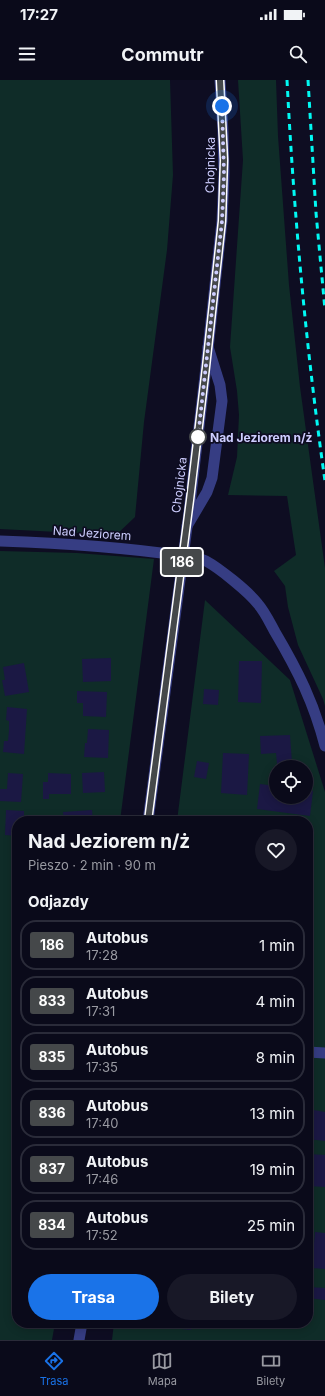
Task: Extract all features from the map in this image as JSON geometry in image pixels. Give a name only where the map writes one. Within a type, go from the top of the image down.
[{"type":"street","name":"Chojnicka","points":[[149,816],[187,526],[222,221],[224,174],[220,80]]},
{"type":"street","points":[[187,526],[207,492],[212,480],[222,401],[220,385],[208,347]]},
{"type":"street","name":"Nad Jeziorem","points":[[0,542],[86,545],[149,551],[197,558],[207,562],[231,579],[258,604],[296,668],[308,693],[325,746]]},
{"type":"street","points":[[313,1052],[325,1053]]},
{"type":"street","points":[[79,1340],[81,1328]]},
{"type":"green space","points":[[0,80],[170,80],[173,175],[167,250],[144,422],[135,517],[116,535],[0,529]]},
{"type":"green space","points":[[238,80],[276,80],[278,136],[289,285],[300,387],[325,568],[325,706],[298,645],[288,607],[285,586],[274,571],[296,555],[287,496],[228,495],[237,457],[239,415],[230,347],[243,160]]},
{"type":"green space","points":[[0,551],[77,553],[154,559],[121,816],[12,816],[12,1328],[54,1328],[52,1340],[0,1340]]},
{"type":"green space","points":[[205,600],[290,680],[325,792],[325,1340],[112,1340],[113,1328],[313,1328],[313,816],[178,816]]},
{"type":"building","points":[[111,658],[111,681],[83,682],[82,659]]},
{"type":"building","points":[[239,661],[262,661],[261,703],[238,702]]},
{"type":"building","points":[[24,663],[29,692],[5,696],[2,680],[5,680],[3,667]]},
{"type":"building","points":[[204,689],[219,690],[218,705],[203,704]]},
{"type":"building","points":[[77,691],[107,692],[106,717],[83,716],[83,703],[77,703]]},
{"type":"building","points":[[7,707],[27,709],[24,754],[3,752],[4,741],[8,741],[9,730],[9,721],[6,720]]},
{"type":"building","points":[[88,729],[109,730],[108,758],[84,757]]},
{"type":"building","points":[[290,735],[292,760],[277,760],[276,753],[261,754],[260,736]]},
{"type":"building","points":[[223,753],[249,754],[247,795],[221,793]]},
{"type":"building","points":[[197,761],[209,763],[206,779],[194,777]]},
{"type":"building","points":[[104,772],[105,792],[83,793],[82,773]]},
{"type":"building","points":[[8,773],[23,774],[21,802],[0,801],[0,789],[7,789]]},
{"type":"building","points":[[48,773],[71,774],[71,794],[49,794],[49,799],[43,799],[43,782],[48,782]]},
{"type":"building","points":[[260,784],[269,785],[269,804],[311,804],[310,816],[257,809]]},
{"type":"building","points":[[6,810],[24,811],[24,816],[12,816],[12,836],[5,835]]},
{"type":"building","points":[[92,810],[93,816],[63,816],[63,812]]},
{"type":"building","points":[[313,1110],[325,1112],[325,1141],[313,1140]]},
{"type":"building","points":[[313,1154],[325,1155],[325,1187],[313,1186]]},
{"type":"building","points":[[315,1232],[325,1233],[325,1269],[313,1268]]},
{"type":"building","points":[[313,1287],[325,1288],[325,1300],[313,1299]]},
{"type":"building","points":[[191,1328],[191,1330],[182,1329]]},
{"type":"railway","points":[[287,80],[293,181],[302,281],[312,381],[325,481]]},
{"type":"railway","points":[[308,80],[316,213],[325,310]]},
{"type":"bus line","name":"186","points":[[149,816],[190,500],[222,221],[224,160],[220,80]]},
{"type":"place","name":"Nad Jeziorem n/ż","points":[[198,437]]},
{"type":"route","points":[[198,437],[222,221],[224,174],[222,106]]}]
